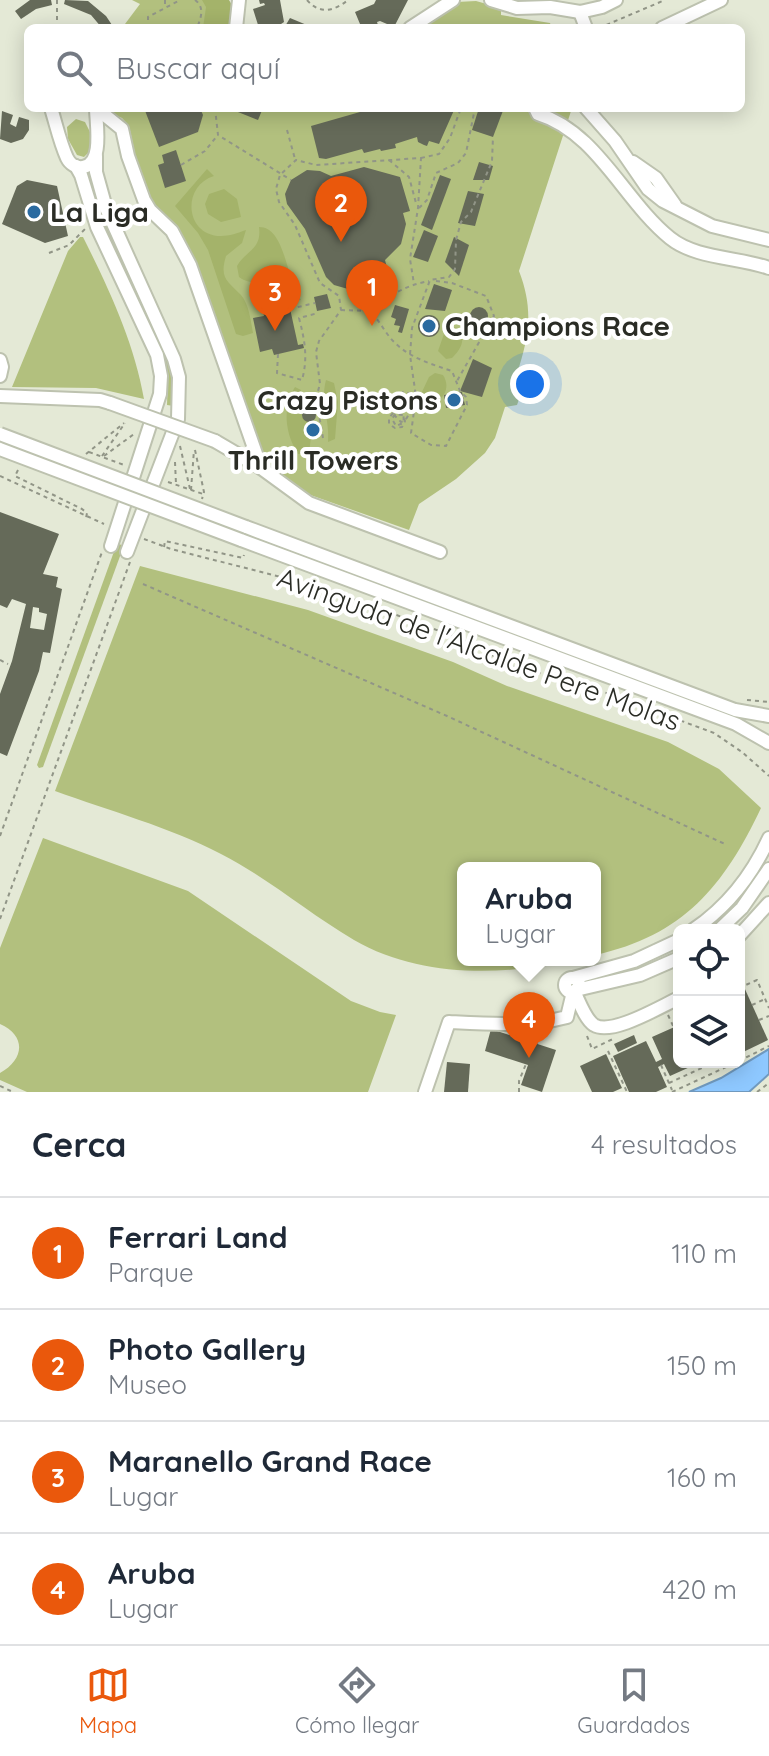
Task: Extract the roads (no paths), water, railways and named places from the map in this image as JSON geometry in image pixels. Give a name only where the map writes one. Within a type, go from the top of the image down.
[{"type":"street","points":[[236,24],[239,0]]},
{"type":"street","points":[[416,24],[453,0]]},
{"type":"street","points":[[491,0],[517,8],[550,7],[580,12],[616,0]]},
{"type":"street","points":[[670,24],[721,0]]},
{"type":"street","points":[[580,12],[584,24]]},
{"type":"street","points":[[52,112],[67,158],[81,175],[97,227],[157,355],[162,385],[144,433],[137,467],[111,546],[122,540],[127,544],[127,552],[157,474],[173,443],[178,419],[179,377],[174,359],[106,208],[96,172],[96,112]]},
{"type":"street","points":[[101,112],[122,129],[144,200],[172,231],[190,265],[261,468]]},
{"type":"street","points":[[537,112],[554,118],[574,132],[672,241],[698,251],[769,268]]},
{"type":"street","points":[[589,112],[626,157],[656,178],[675,205],[687,215],[712,226],[769,240]]},
{"type":"street","points":[[76,166],[88,165],[96,156]]},
{"type":"street","points":[[0,360],[0,376]]},
{"type":"street","points":[[0,396],[85,399],[110,403],[215,441],[261,468],[309,503],[440,552]]},
{"type":"street","points":[[144,433],[173,443]]},
{"type":"street","name":"Avinguda de l'Alcalde Pere Molas","points":[[0,434],[244,534],[736,724],[769,743]]},
{"type":"street","name":"Avinguda de l'Alcalde Pere Molas","points":[[0,449],[735,710],[769,716]]},
{"type":"street","points":[[137,467],[157,474]]},
{"type":"street","points":[[703,924],[727,904],[758,861],[769,838]]},
{"type":"street","points":[[725,924],[742,908],[769,869]]},
{"type":"street","points":[[745,929],[769,903]]},
{"type":"street","points":[[574,988],[673,943]]},
{"type":"street","points":[[574,988],[640,975],[673,961]]},
{"type":"street","points":[[574,988],[589,1020],[604,1028],[618,1026],[673,1001]]},
{"type":"street","points":[[425,1092],[449,1022],[526,1022],[569,1012],[574,988]]},
{"type":"water","points":[[769,1049],[769,1074],[749,1092],[689,1092],[738,1068],[745,1068],[745,1064]]},
{"type":"place","name":"La Liga","points":[[34,212]]},
{"type":"place","name":"Photo Gallery","points":[[341,242]]},
{"type":"place","name":"Ferrari Land","points":[[372,326]]},
{"type":"place","name":"Champions Race","points":[[429,326]]},
{"type":"place","name":"Maranello Grand Race","points":[[275,331]]},
{"type":"place","name":"Crazy Pistons","points":[[454,400]]},
{"type":"place","name":"Thrill Towers","points":[[313,430]]},
{"type":"place","name":"Aruba","points":[[529,1058]]}]
